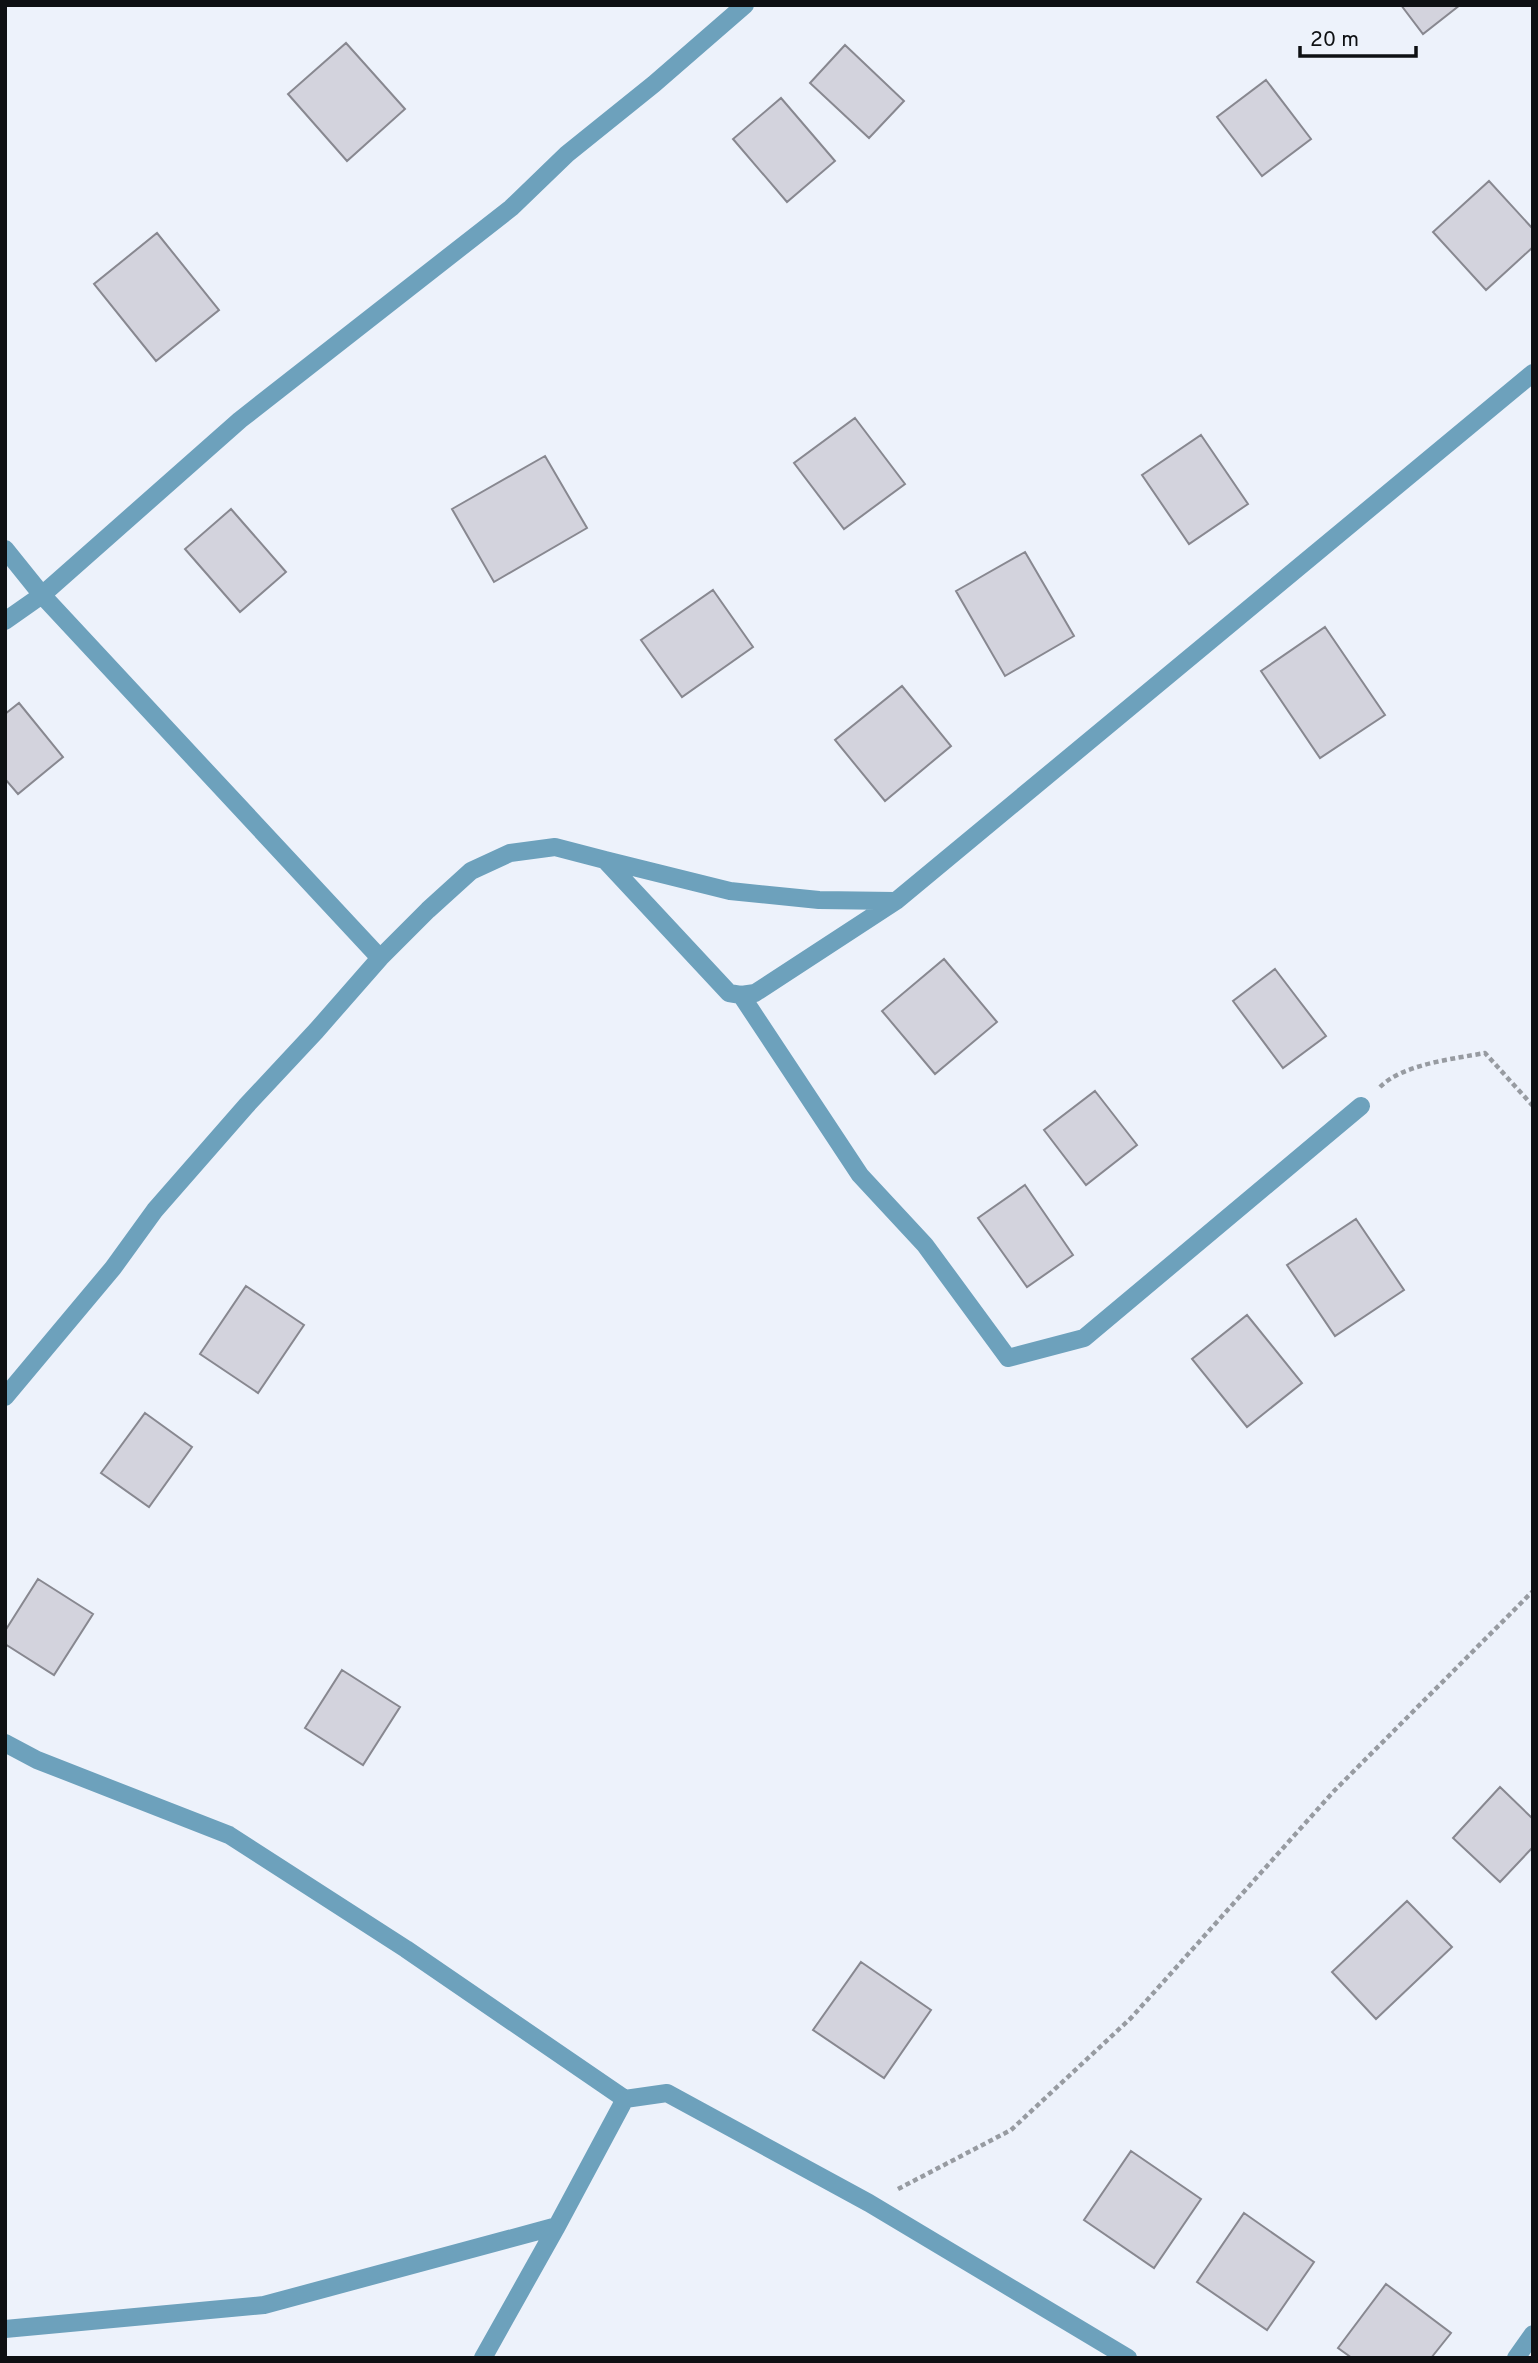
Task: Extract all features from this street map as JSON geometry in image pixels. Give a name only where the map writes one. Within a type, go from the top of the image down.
[{"type":"lane","points":[[5,621],[42,595],[240,419],[511,208],[567,154],[654,84],[745,5]]},
{"type":"lane","points":[[605,860],[729,993],[755,993],[896,901],[1533,373]]},
{"type":"lane","points":[[5,549],[42,595],[380,958]]},
{"type":"lane","points":[[5,1397],[113,1268],[155,1210],[246,1106],[380,958],[471,871],[510,853],[555,847],[730,891],[819,900],[896,901]]},
{"type":"lane","points":[[741,995],[860,1175],[925,1245],[1008,1358],[1084,1338],[1361,1106]]},
{"type":"lane","points":[[5,1743],[37,1760],[229,1835],[625,2099],[667,2093],[869,2203],[1128,2358]]},
{"type":"lane","points":[[484,2357],[625,2099]]},
{"type":"lane","points":[[5,2329],[264,2305],[557,2226]]},
{"type":"lane","points":[[1516,2358],[1533,2334]]},
{"type":"path","points":[[1361,1106],[1390,1077],[1443,1060],[1485,1053],[1533,1106]]},
{"type":"path","points":[[869,2203],[1012,2130],[1131,2018],[1334,1791],[1533,1591]]},
{"type":"building","points":[[1401,5],[1460,5],[1423,34]]},
{"type":"building","points":[[346,43],[405,109],[347,161],[288,94]]},
{"type":"building","points":[[845,45],[904,101],[869,138],[810,83]]},
{"type":"building","points":[[1266,80],[1311,139],[1262,176],[1217,117]]},
{"type":"building","points":[[781,98],[835,161],[787,202],[733,139]]},
{"type":"building","points":[[1489,181],[1533,229],[1533,247],[1486,290],[1433,232]]},
{"type":"building","points":[[157,233],[219,310],[156,361],[94,284]]},
{"type":"building","points":[[855,418],[905,484],[844,529],[794,463]]},
{"type":"building","points":[[1201,435],[1248,504],[1189,544],[1142,475]]},
{"type":"building","points":[[545,456],[587,528],[494,582],[452,509]]},
{"type":"building","points":[[231,509],[286,572],[240,612],[185,549]]},
{"type":"building","points":[[1025,552],[1074,636],[1005,676],[956,591]]},
{"type":"building","points":[[713,590],[753,647],[682,697],[641,640]]},
{"type":"building","points":[[1325,627],[1385,715],[1320,758],[1261,671]]},
{"type":"building","points":[[902,686],[951,746],[885,801],[835,740]]},
{"type":"building","points":[[19,703],[63,757],[18,794],[5,779],[5,714]]},
{"type":"building","points":[[944,959],[997,1022],[935,1074],[882,1011]]},
{"type":"building","points":[[1275,969],[1326,1036],[1283,1068],[1233,1001]]},
{"type":"building","points":[[1095,1091],[1137,1145],[1086,1185],[1044,1130]]},
{"type":"building","points":[[1025,1185],[1073,1255],[1027,1287],[978,1218]]},
{"type":"building","points":[[1356,1219],[1404,1290],[1335,1336],[1287,1265]]},
{"type":"building","points":[[246,1286],[304,1325],[258,1393],[200,1354]]},
{"type":"building","points":[[1247,1315],[1302,1383],[1247,1427],[1192,1359]]},
{"type":"building","points":[[145,1413],[192,1447],[149,1507],[101,1473]]},
{"type":"building","points":[[38,1579],[93,1614],[54,1675],[5,1644],[5,1631]]},
{"type":"building","points":[[342,1670],[400,1707],[363,1765],[305,1728]]},
{"type":"building","points":[[1500,1787],[1533,1819],[1533,1847],[1500,1882],[1453,1838]]},
{"type":"building","points":[[1407,1901],[1452,1947],[1376,2019],[1332,1972]]},
{"type":"building","points":[[861,1962],[931,2010],[884,2078],[813,2030]]},
{"type":"building","points":[[1131,2151],[1201,2199],[1154,2268],[1084,2220]]},
{"type":"building","points":[[1244,2213],[1314,2262],[1267,2330],[1197,2282]]},
{"type":"building","points":[[1386,2284],[1451,2333],[1431,2358],[1352,2358],[1338,2348]]}]
